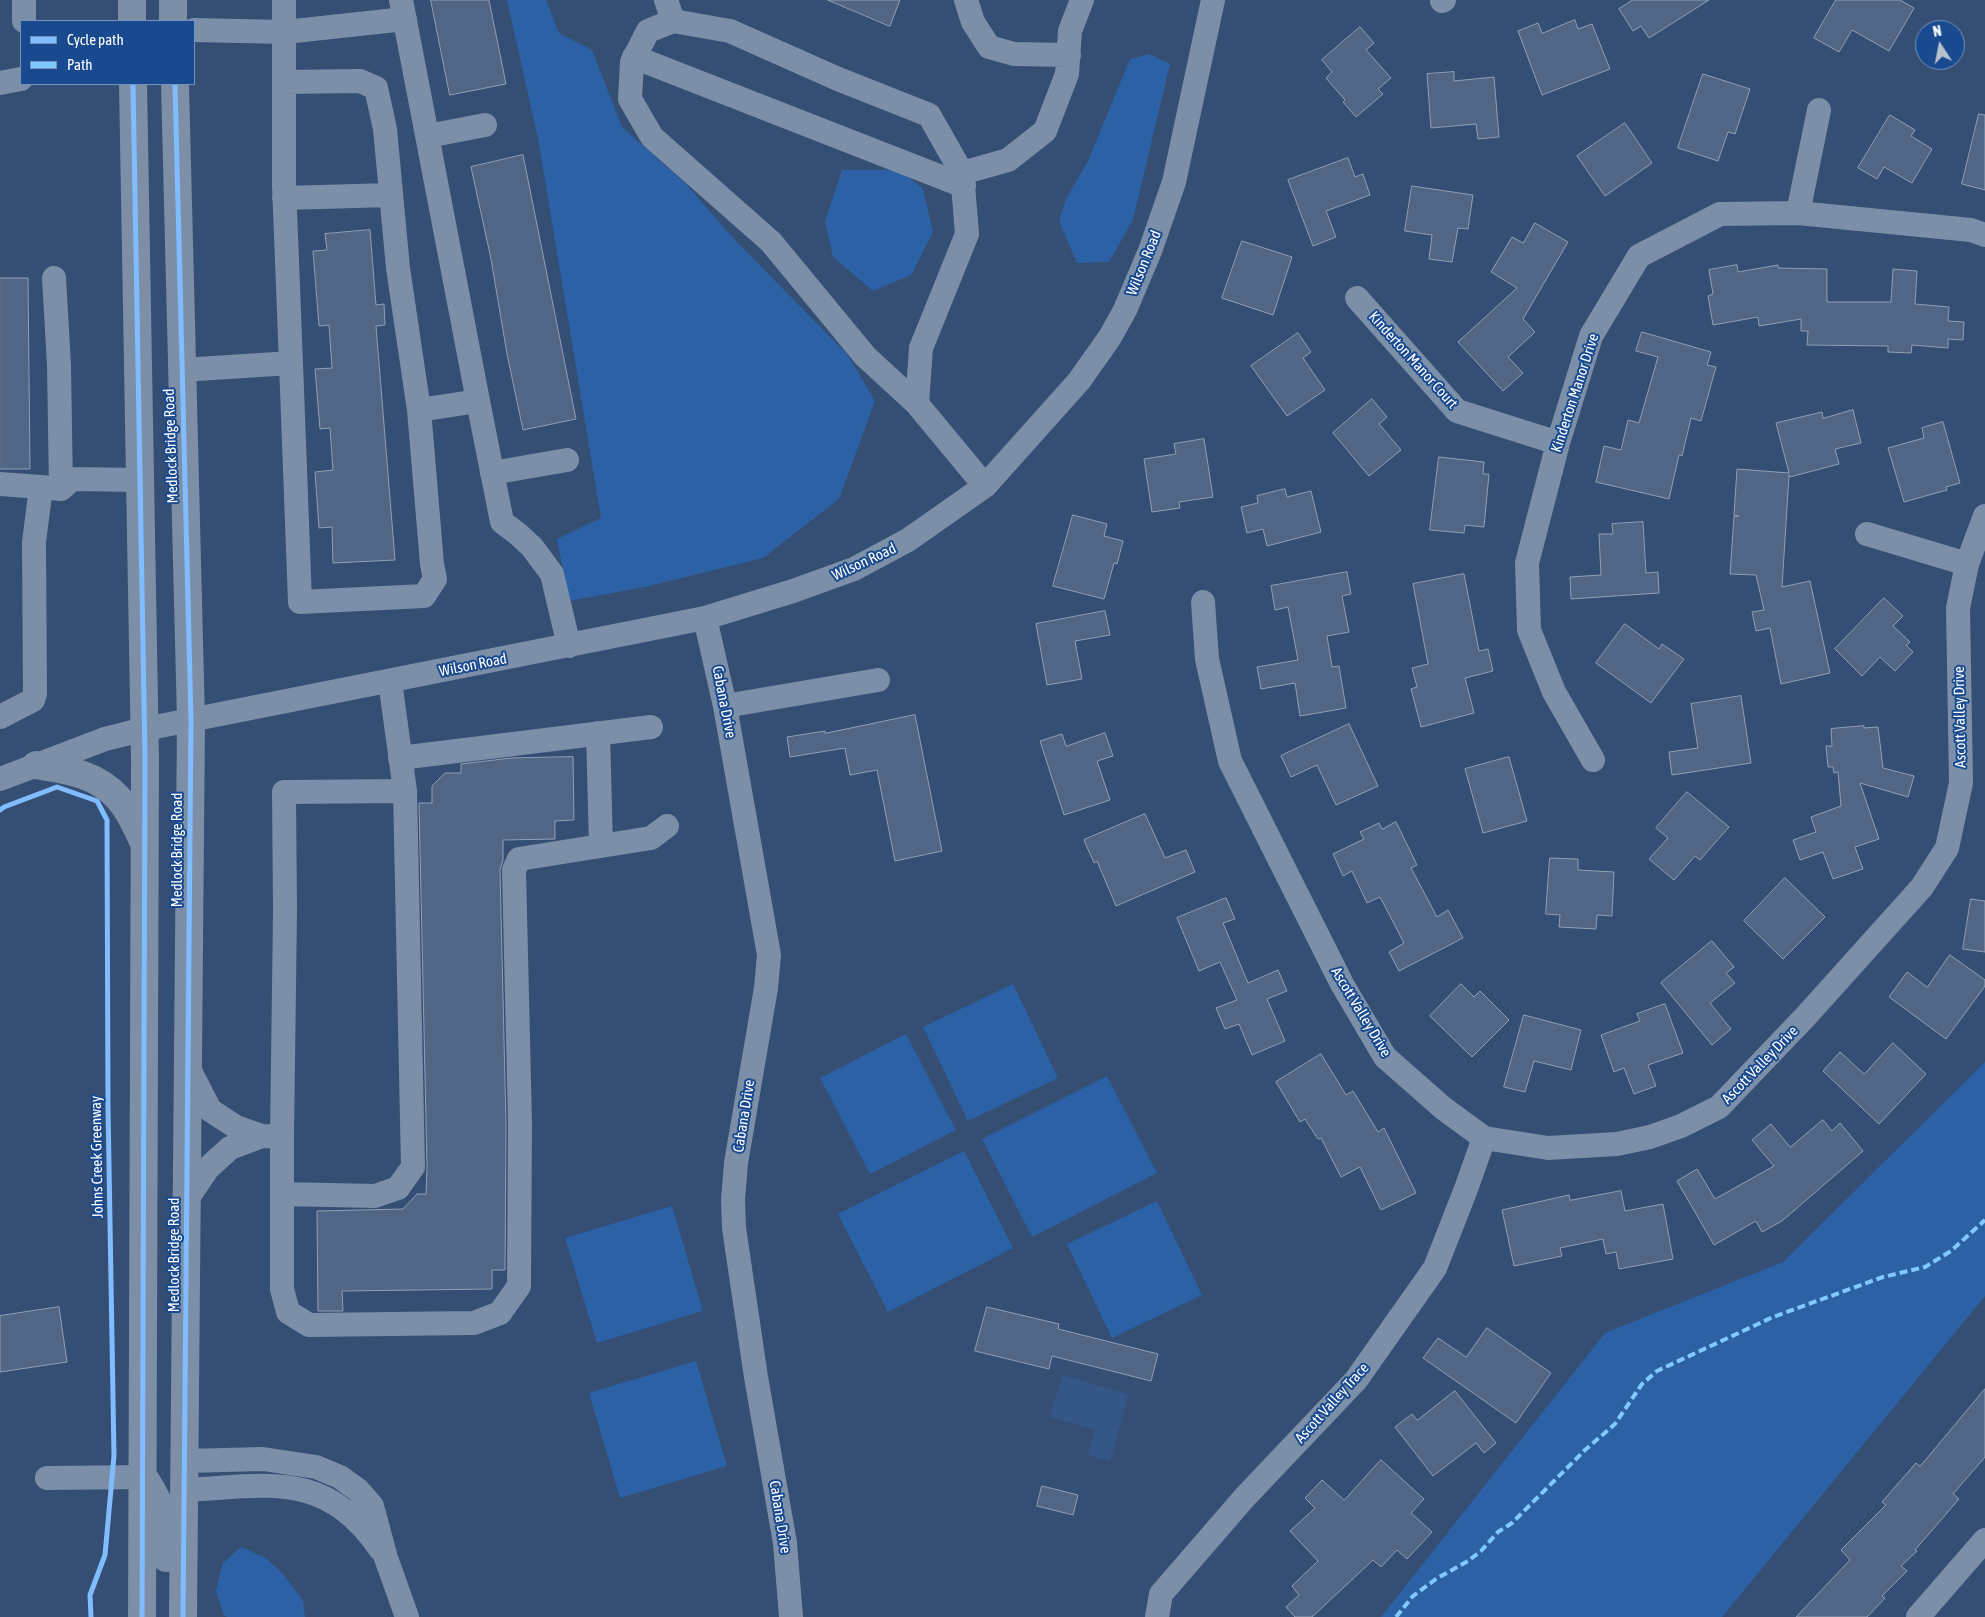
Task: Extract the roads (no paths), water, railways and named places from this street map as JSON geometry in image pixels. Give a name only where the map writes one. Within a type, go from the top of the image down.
[{"type":"highway","points":[[132,0],[132,20]]},
{"type":"highway","points":[[173,0],[173,20]]},
{"type":"highway","name":"Medlock Bridge Road","points":[[133,85],[145,729],[142,1617]]},
{"type":"highway","name":"Medlock Bridge Road","points":[[175,85],[191,720],[183,1617]]},
{"type":"highway","points":[[36,765],[71,770],[93,778],[120,800],[145,844]]},
{"type":"highway","points":[[144,1156],[153,1172],[157,1188],[161,1237],[162,1292],[157,1428],[169,1458],[185,1476]]},
{"type":"highway","points":[[143,1477],[162,1507],[165,1521],[167,1536],[165,1617]]},
{"type":"street","points":[[24,0],[24,20]]},
{"type":"street","points":[[284,0],[284,198],[300,602],[424,596],[435,579],[432,564],[419,410],[398,268],[385,129],[376,88],[360,81],[285,82]]},
{"type":"street","points":[[966,0],[973,22],[989,47],[1014,54],[1069,55]]},
{"type":"street","points":[[634,57],[963,179],[1008,160],[1045,131],[1068,74],[1070,31],[1082,0]]},
{"type":"street","name":"Wilson Road","points":[[0,779],[105,739],[145,729],[705,618],[793,591],[854,569],[908,540],[985,486],[1079,381],[1110,337],[1125,310],[1150,251],[1174,182],[1213,0]]},
{"type":"street","points":[[195,30],[285,32],[403,9],[502,522],[532,547],[552,574],[569,646]]},
{"type":"street","points":[[917,404],[921,348],[967,234],[963,179],[929,115],[838,79],[730,32],[670,11],[648,31],[632,62],[630,99],[652,137],[771,242],[865,356],[917,404],[985,486]]},
{"type":"street","points":[[0,83],[20,79]]},
{"type":"street","points":[[1798,212],[1819,110]]},
{"type":"street","points":[[428,136],[485,125]]},
{"type":"street","points":[[284,198],[391,195]]},
{"type":"street","name":"Kinderton Manor Drive","points":[[1593,760],[1554,692],[1529,630],[1527,563],[1558,443],[1591,336],[1638,256],[1720,214],[1798,212],[1972,230],[1985,235]]},
{"type":"street","points":[[0,717],[33,700],[35,694],[34,542],[51,488],[59,365],[54,278]]},
{"type":"street","name":"Kinderton Manor Court","points":[[1357,298],[1456,411],[1558,443]]},
{"type":"street","points":[[182,370],[291,363]]},
{"type":"street","points":[[419,410],[478,401]]},
{"type":"street","points":[[492,473],[568,460]]},
{"type":"street","points":[[0,484],[51,488],[72,478],[140,480]]},
{"type":"street","name":"Ascott Valley Drive","points":[[1203,602],[1207,659],[1230,760],[1342,984],[1385,1056],[1443,1108],[1484,1138],[1548,1148],[1616,1144],[1650,1137],[1681,1126],[1719,1107],[1806,1016],[1922,887],[1947,848],[1961,782],[1958,608],[1967,564],[1985,516]]},
{"type":"street","points":[[1867,534],[1967,564]]},
{"type":"street","name":"Cabana Drive","points":[[705,618],[725,706],[769,955],[766,988],[736,1163],[733,1199],[734,1228],[756,1377],[785,1543],[791,1617]]},
{"type":"street","points":[[725,706],[878,680]]},
{"type":"street","points":[[282,1194],[374,1196],[398,1188],[413,1166],[405,791],[390,681]]},
{"type":"street","points":[[400,758],[650,727]]},
{"type":"street","points":[[598,734],[601,846]]},
{"type":"street","points":[[405,791],[284,792],[285,910],[272,1137],[282,1194],[282,1289],[288,1312],[309,1325],[474,1323],[500,1313],[519,1286],[520,1124],[514,870],[519,859],[651,838],[667,826]]},
{"type":"street","points":[[188,1067],[210,1110],[236,1127],[272,1137]]},
{"type":"street","points":[[187,1199],[208,1168],[230,1148],[272,1137]]},
{"type":"street","name":"Ascott Valley Trace","points":[[1157,1617],[1162,1594],[1245,1497],[1356,1380],[1435,1268],[1484,1138]]},
{"type":"street","points":[[272,1485],[273,1460]]},
{"type":"street","points":[[185,1476],[273,1460],[316,1467],[330,1472],[358,1490],[372,1506],[386,1558],[407,1617]]},
{"type":"street","points":[[185,1476],[299,1488],[335,1502],[359,1523],[386,1558]]},
{"type":"street","points":[[47,1478],[143,1477]]},
{"type":"street","points":[[1918,1617],[1985,1540]]}]
